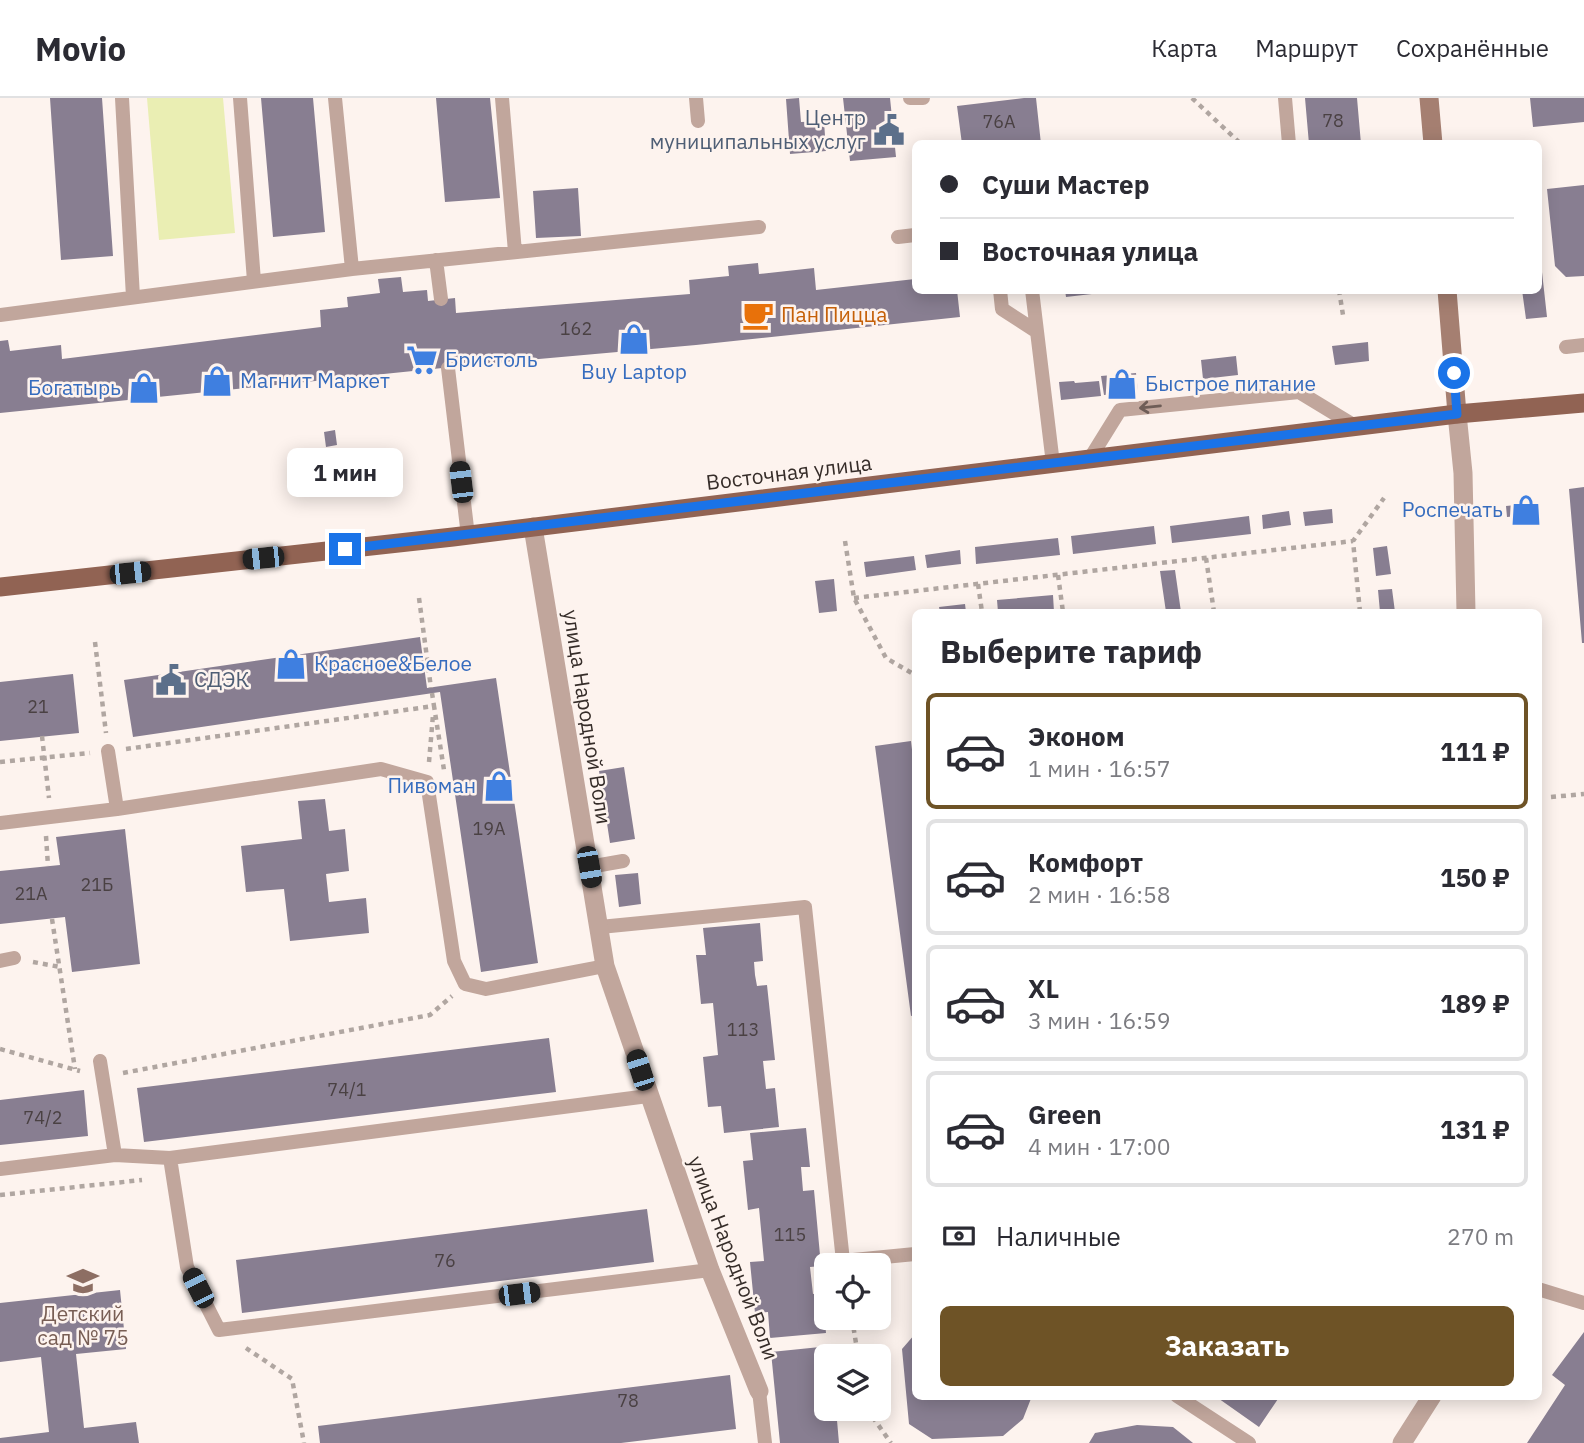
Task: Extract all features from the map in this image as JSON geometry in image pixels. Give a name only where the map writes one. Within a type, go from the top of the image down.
[{"type":"main road","points":[[1429,98],[1433,140]]},
{"type":"main road","points":[[1447,294],[1457,414]]},
{"type":"main road","name":"Восточная улица","points":[[0,587],[468,536],[1457,414],[1584,403]]},
{"type":"street","points":[[1457,414],[1462,473],[1466,609]]},
{"type":"street","name":"улица Народной Воли","points":[[533,527],[605,966],[710,1270],[759,1391]]},
{"type":"street","points":[[1402,1443],[1429,1400]]},
{"type":"lane","points":[[122,98],[133,297]]},
{"type":"lane","points":[[240,98],[254,281]]},
{"type":"lane","points":[[335,98],[352,268]]},
{"type":"lane","points":[[502,98],[515,251]]},
{"type":"lane","points":[[696,98],[698,121]]},
{"type":"lane","points":[[911,98],[923,98]]},
{"type":"lane","points":[[1285,98],[1289,140]]},
{"type":"lane","points":[[0,314],[352,268],[759,227]]},
{"type":"lane","points":[[898,237],[912,235]]},
{"type":"lane","points":[[436,260],[441,299]]},
{"type":"lane","points":[[1000,294],[1002,309],[1036,331]]},
{"type":"lane","points":[[1031,294],[1053,464]]},
{"type":"lane","points":[[1566,347],[1584,345]]},
{"type":"lane","points":[[448,368],[468,536]]},
{"type":"lane","points":[[1089,460],[1120,410],[1299,393],[1355,426]]},
{"type":"lane","points":[[108,751],[117,810]]},
{"type":"lane","points":[[0,822],[117,810],[381,768],[427,782],[454,961],[465,984],[486,989],[605,966]]},
{"type":"lane","points":[[589,867],[623,861]]},
{"type":"lane","points":[[600,927],[805,906],[843,1261],[912,1254]]},
{"type":"lane","points":[[100,1062],[115,1155]]},
{"type":"lane","points":[[0,1169],[115,1155],[170,1158],[648,1096]]},
{"type":"lane","points":[[170,1158],[187,1267],[219,1330],[710,1270]]},
{"type":"lane","points":[[1542,1290],[1584,1304]]},
{"type":"lane","points":[[759,1391],[765,1443]]},
{"type":"lane","points":[[1183,1400],[1249,1443]]},
{"type":"path","points":[[1192,98],[1237,140]]},
{"type":"path","points":[[1340,294],[1343,315]]},
{"type":"path","points":[[1360,609],[1353,541],[1384,498]]},
{"type":"path","points":[[845,541],[854,598],[886,658],[912,673]]},
{"type":"path","points":[[854,598],[1353,541]]},
{"type":"path","points":[[1206,558],[1214,609]]},
{"type":"path","points":[[1058,575],[1063,609]]},
{"type":"path","points":[[978,584],[982,609]]},
{"type":"path","points":[[419,598],[445,774]]},
{"type":"path","points":[[95,642],[108,751]]},
{"type":"path","points":[[0,762],[108,751],[434,706]]},
{"type":"path","points":[[427,782],[434,706]]},
{"type":"path","points":[[42,736],[48,817],[48,866]]},
{"type":"path","points":[[1551,797],[1584,794]]},
{"type":"path","points":[[52,919],[75,1069]]},
{"type":"path","points":[[0,1049],[102,1077],[430,1015],[465,984]]},
{"type":"path","points":[[0,1195],[173,1176]]},
{"type":"path","points":[[219,1330],[292,1379],[304,1443]]},
{"type":"path","points":[[875,1421],[891,1443]]},
{"type":"green space","points":[[147,98],[223,98],[235,233],[159,240]]},
{"type":"building","points":[[50,98],[102,98],[113,256],[61,260]]},
{"type":"building","points":[[261,98],[313,98],[325,232],[273,237]]},
{"type":"building","points":[[436,98],[490,98],[500,198],[445,202]]},
{"type":"building","points":[[799,98],[801,122],[824,121],[826,151],[790,154],[786,99]]},
{"type":"building","points":[[843,98],[890,98],[896,157],[850,161]]},
{"type":"building","points":[[1036,98],[1041,140],[961,140],[957,106]]},
{"type":"building","points":[[1305,98],[1357,98],[1361,140],[1309,140]]},
{"type":"building","points":[[1530,98],[1584,98],[1584,122],[1533,127]]},
{"type":"building","points":[[1584,185],[1584,276],[1566,277],[1555,266],[1547,189]]},
{"type":"building","points":[[578,188],[581,236],[536,238],[533,191]]},
{"type":"building","points":[[758,263],[759,274],[814,268],[816,290],[912,279],[912,294],[957,294],[960,317],[0,413],[0,341],[8,340],[10,351],[61,345],[62,359],[321,327],[320,310],[348,307],[347,297],[380,293],[378,279],[401,277],[403,292],[427,290],[428,301],[455,298],[456,313],[690,294],[689,280],[729,276],[728,266]]},
{"type":"building","points":[[1542,272],[1547,317],[1526,319],[1523,294],[1542,294]]},
{"type":"building","points":[[1066,294],[1092,294],[1066,297]]},
{"type":"building","points":[[1368,342],[1369,361],[1335,365],[1332,346]]},
{"type":"building","points":[[1236,356],[1238,375],[1203,379],[1201,360]]},
{"type":"building","points":[[1136,373],[1138,392],[1104,395],[1101,376]]},
{"type":"building","points":[[1099,381],[1101,396],[1061,400],[1059,382]]},
{"type":"building","points":[[335,430],[337,445],[326,447],[324,432]]},
{"type":"building","points":[[1584,487],[1584,643],[1582,643],[1569,489]]},
{"type":"building","points":[[1535,504],[1536,515],[1520,516],[1519,505]]},
{"type":"building","points":[[1516,505],[1518,516],[1507,517],[1506,506]]},
{"type":"building","points":[[1332,509],[1333,523],[1305,526],[1303,512]]},
{"type":"building","points":[[1289,511],[1291,525],[1263,529],[1262,515]]},
{"type":"building","points":[[1249,516],[1251,534],[1172,543],[1170,526]]},
{"type":"building","points":[[1154,526],[1156,544],[1073,554],[1071,536]]},
{"type":"building","points":[[1058,538],[1060,555],[976,564],[975,547]]},
{"type":"building","points":[[1387,546],[1391,574],[1376,576],[1373,548]]},
{"type":"building","points":[[960,550],[961,564],[927,568],[925,555]]},
{"type":"building","points":[[914,556],[916,570],[866,577],[864,562]]},
{"type":"building","points":[[1175,570],[1181,609],[1166,609],[1160,571]]},
{"type":"building","points":[[834,579],[837,611],[819,613],[815,581]]},
{"type":"building","points":[[1392,589],[1395,609],[1380,609],[1378,590]]},
{"type":"building","points":[[1053,595],[1054,609],[998,609],[997,600]]},
{"type":"building","points":[[965,604],[966,609],[939,609]]},
{"type":"building","points":[[420,637],[427,688],[496,678],[538,963],[481,972],[440,692],[133,737],[124,680]]},
{"type":"building","points":[[73,674],[79,733],[0,741],[0,682]]},
{"type":"building","points":[[911,741],[911,1016],[875,746]]},
{"type":"building","points":[[624,767],[635,839],[610,843],[599,771]]},
{"type":"building","points":[[325,799],[329,831],[345,829],[349,871],[326,874],[329,902],[366,898],[369,933],[290,941],[284,889],[246,892],[241,846],[302,839],[298,801]]},
{"type":"building","points":[[125,829],[140,964],[72,972],[65,917],[0,924],[0,871],[60,865],[56,837]]},
{"type":"building","points":[[638,873],[641,904],[619,907],[615,875]]},
{"type":"building","points":[[760,923],[763,961],[754,962],[755,975],[757,986],[767,985],[775,1060],[763,1061],[766,1089],[775,1088],[779,1127],[724,1133],[721,1106],[708,1107],[703,1057],[718,1055],[713,1003],[701,1004],[696,955],[706,955],[703,928]]},
{"type":"building","points":[[549,1038],[556,1092],[144,1142],[137,1088]]},
{"type":"building","points":[[84,1090],[88,1136],[0,1145],[0,1100]]},
{"type":"building","points":[[806,1128],[810,1167],[801,1167],[803,1191],[814,1190],[820,1253],[814,1253],[814,1267],[810,1267],[814,1294],[814,1330],[826,1330],[826,1333],[770,1338],[768,1312],[755,1313],[750,1262],[764,1261],[759,1208],[748,1210],[743,1161],[753,1160],[750,1133]]},
{"type":"building","points":[[647,1209],[654,1262],[242,1313],[236,1260]]},
{"type":"building","points":[[120,1290],[126,1349],[76,1354],[84,1428],[136,1422],[139,1443],[0,1443],[0,1438],[49,1432],[41,1357],[0,1362],[0,1303]]},
{"type":"building","points":[[1584,1332],[1584,1443],[1527,1443],[1565,1385],[1552,1375]]},
{"type":"building","points":[[912,1337],[912,1400],[1030,1400],[1023,1419],[1003,1436],[932,1439],[909,1424],[902,1349]]},
{"type":"building","points":[[814,1348],[814,1421],[837,1421],[839,1443],[780,1443],[771,1352]]},
{"type":"building","points":[[730,1375],[736,1429],[621,1443],[320,1443],[318,1426]]},
{"type":"building","points":[[1221,1400],[1277,1400],[1259,1427]]},
{"type":"building","points":[[1137,1425],[1173,1427],[1193,1443],[1089,1443],[1095,1433]]},
{"type":"place","name":"Центр муниципальных услуг","points":[[889,130]]},
{"type":"place","name":"Пан Пицца","points":[[758,315]]},
{"type":"place","name":"Buy Laptop","points":[[634,339]]},
{"type":"place","name":"Бристоль","points":[[422,360]]},
{"type":"place","name":"Магнит Маркет","points":[[217,381]]},
{"type":"place","name":"Быстрое питание","points":[[1122,384]]},
{"type":"place","name":"Богатырь","points":[[144,388]]},
{"type":"place","name":"Роспечать","points":[[1526,510]]},
{"type":"place","name":"Красное&Белое","points":[[291,664]]},
{"type":"place","name":"СДЭК","points":[[171,680]]},
{"type":"place","name":"Пивоман","points":[[499,786]]},
{"type":"place","name":"Детский сад № 75","points":[[83,1281]]},
{"type":"route","points":[[345,549],[1457,414],[1454,373]]}]
